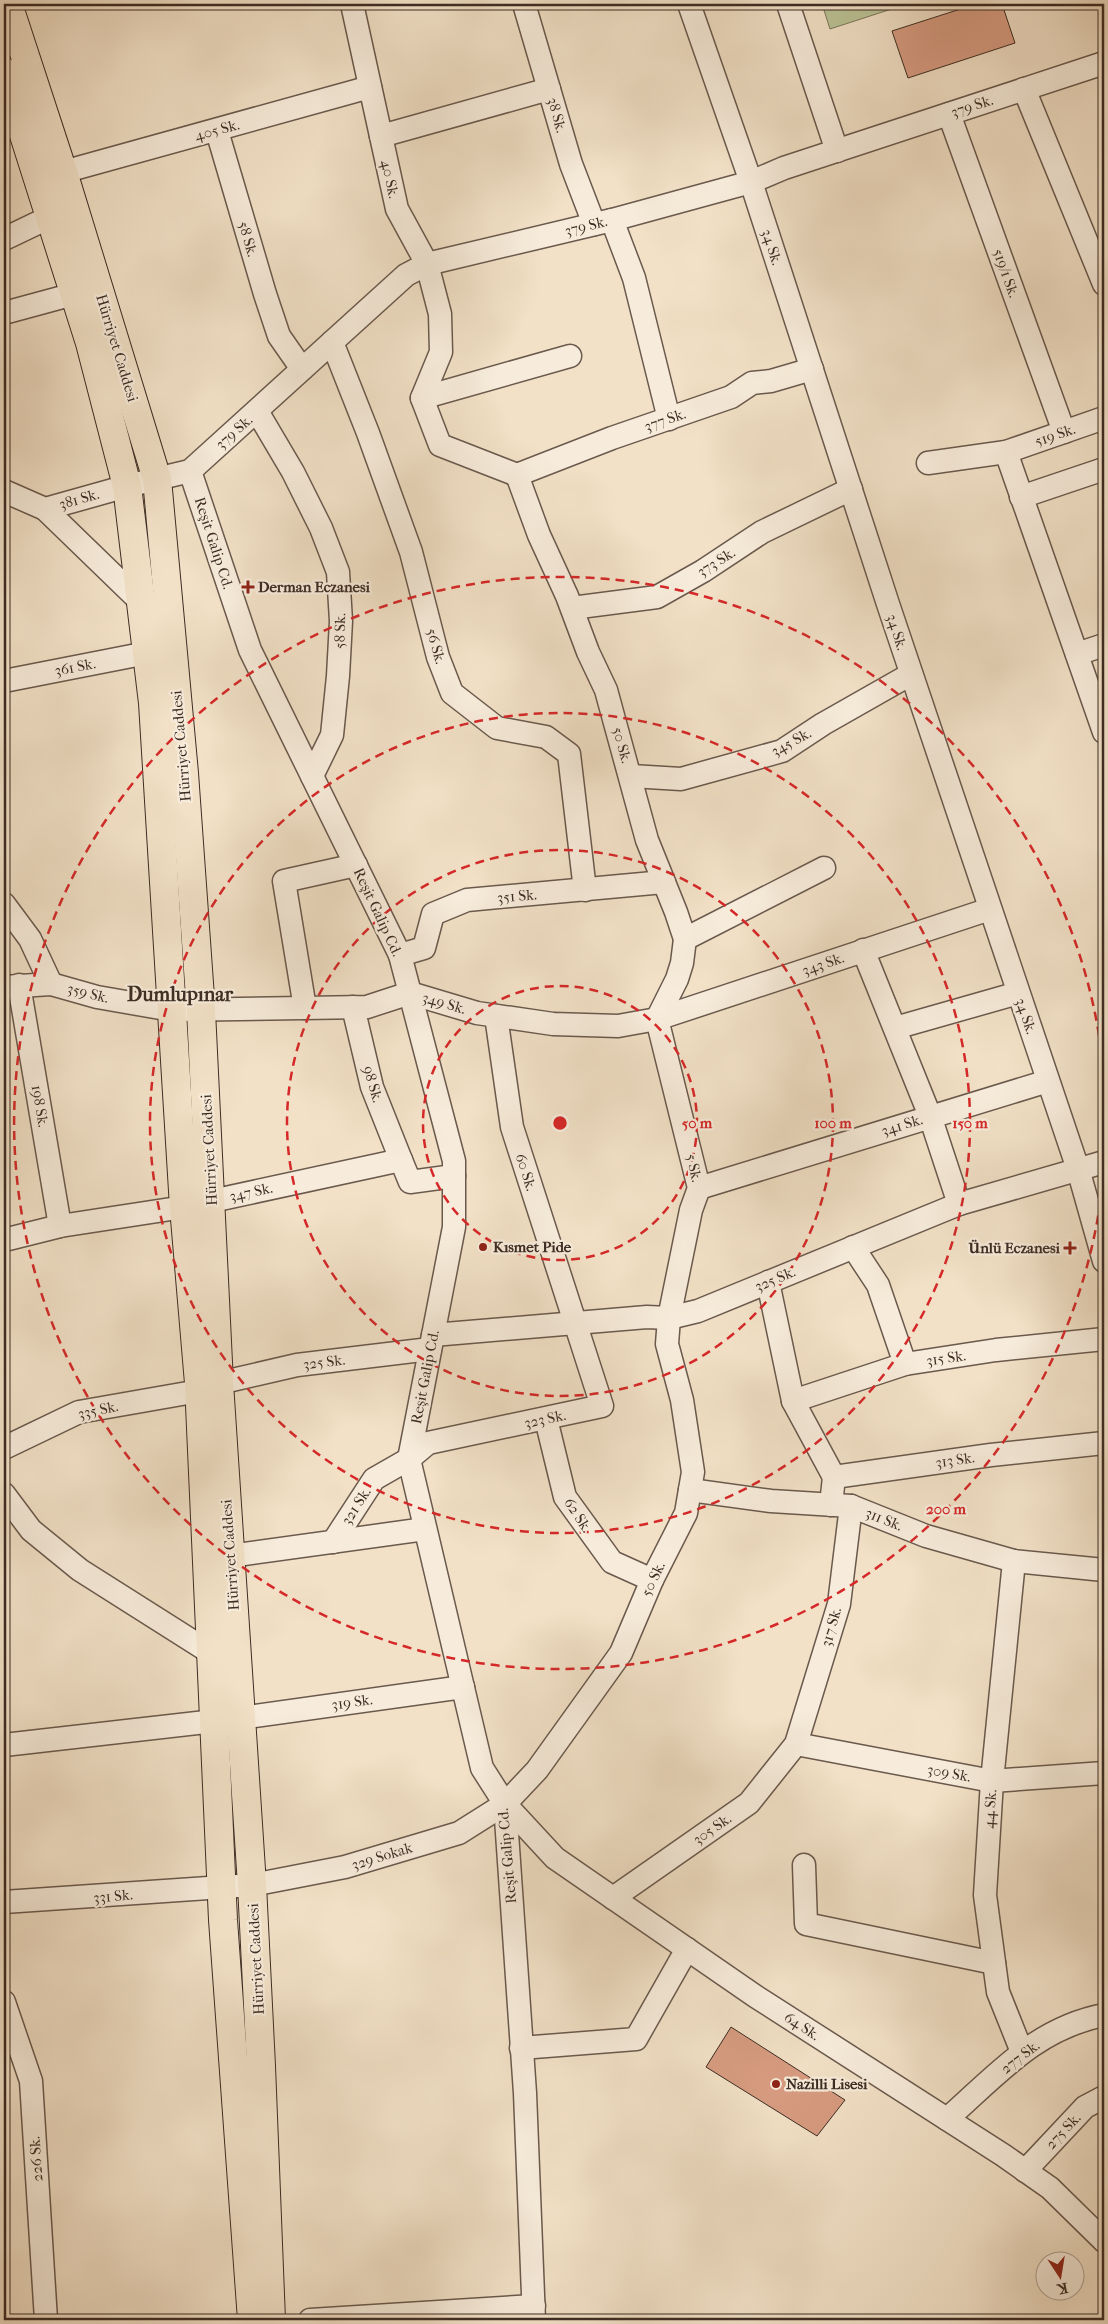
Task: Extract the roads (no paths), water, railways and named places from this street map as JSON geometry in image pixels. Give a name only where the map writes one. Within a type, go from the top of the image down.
[{"type":"main road","name":"Hürriyet Caddesi","points":[[8,4],[63,172],[157,479],[184,773],[212,1201],[209,1387],[211,1653],[228,1719],[252,1885],[271,2320]]},
{"type":"main road","name":"Hürriyet Caddesi","points":[[4,72],[90,343],[127,486],[153,703],[184,1207],[230,1556],[228,1719],[222,1887],[252,2320]]},
{"type":"street","name":"40 Sk.","points":[[352,4],[397,209],[427,264],[440,314],[441,352],[422,398]]},
{"type":"street","name":"38 Sk.","points":[[524,4],[571,164],[634,278],[669,419]]},
{"type":"street","name":"34 Sk.","points":[[689,4],[751,182],[911,674],[1078,1169],[1104,1262]]},
{"type":"street","points":[[788,4],[837,151]]},
{"type":"street","name":"379 Sk.","points":[[127,486],[190,471],[406,275],[427,264],[603,222],[751,182],[784,168],[1104,63]]},
{"type":"street","name":"405 Sk.","points":[[63,172],[370,88]]},
{"type":"street","points":[[381,136],[549,89]]},
{"type":"street","points":[[1024,89],[1104,284]]},
{"type":"street","name":"519/1 Sk.","points":[[949,114],[1064,432]]},
{"type":"street","name":"58 Sk.","points":[[217,130],[276,327],[302,369]]},
{"type":"street","points":[[4,239],[50,218]]},
{"type":"street","points":[[4,313],[74,294]]},
{"type":"street","name":"56 Sk.","points":[[332,342],[368,433],[411,552],[438,657],[452,693],[496,728],[546,737],[569,754],[585,890]]},
{"type":"street","points":[[517,475],[440,444],[422,398],[570,356]]},
{"type":"street","name":"377 Sk.","points":[[517,475],[612,438],[731,397],[752,383],[771,381],[812,369]]},
{"type":"street","name":"58 Sk.","points":[[257,411],[293,472],[321,528],[338,572],[341,621],[332,735],[312,776]]},
{"type":"street","name":"519 Sk.","points":[[928,463],[1006,452],[1104,418]]},
{"type":"street","points":[[1006,452],[1104,732]]},
{"type":"street","points":[[1021,497],[1104,469]]},
{"type":"street","name":"Reşit Galip Cd.","points":[[190,471],[250,650],[400,955],[454,1161],[454,1227],[409,1460],[482,1768],[505,1804],[521,2048],[534,2313]]},
{"type":"street","name":"50 Sk.","points":[[517,475],[542,544],[572,608],[588,652],[606,690],[631,776],[646,840],[664,882],[685,940],[682,963],[677,979],[657,1019]]},
{"type":"street","name":"381 Sk.","points":[[4,491],[45,509],[127,486]]},
{"type":"street","name":"373 Sk.","points":[[572,608],[657,596],[703,571],[762,532],[851,489]]},
{"type":"street","points":[[45,509],[141,602]]},
{"type":"street","points":[[1077,654],[1104,644]]},
{"type":"street","name":"361 Sk.","points":[[4,681],[147,653]]},
{"type":"street","name":"345 Sk.","points":[[631,776],[681,779],[782,751],[823,724],[911,674]]},
{"type":"street","points":[[305,1008],[284,882],[356,865]]},
{"type":"street","points":[[685,940],[824,868]]},
{"type":"street","name":"351 Sk.","points":[[400,955],[424,948],[433,914],[467,900],[664,882]]},
{"type":"street","points":[[4,904],[30,939],[51,984]]},
{"type":"street","name":"343 Sk.","points":[[657,1019],[990,909]]},
{"type":"street","points":[[863,950],[930,1116],[959,1204]]},
{"type":"street","name":"359 Sk.","points":[[12,986],[51,984],[96,997],[172,1010],[201,1011]]},
{"type":"street","name":"198 Sk.","points":[[12,986],[60,1226]]},
{"type":"street","points":[[895,1028],[1018,993]]},
{"type":"street","name":"349 Sk.","points":[[201,1011],[368,1007],[410,994],[477,1013],[553,1024],[618,1026],[657,1019]]},
{"type":"street","name":"98 Sk.","points":[[353,1007],[372,1087],[401,1160]]},
{"type":"street","name":"60 Sk.","points":[[496,1016],[512,1128],[575,1323]]},
{"type":"street","name":"5 Sk.","points":[[657,1019],[699,1188],[691,1210],[670,1318]]},
{"type":"street","name":"341 Sk.","points":[[699,1188],[1048,1081]]},
{"type":"street","points":[[401,1160],[410,1182],[454,1176]]},
{"type":"street","name":"347 Sk.","points":[[4,1240],[60,1226],[184,1207],[401,1160]]},
{"type":"street","name":"325 Sk.","points":[[209,1387],[297,1365],[432,1342],[575,1323],[647,1317],[670,1318],[698,1312],[959,1204],[1104,1162]]},
{"type":"street","points":[[853,1247],[878,1285],[905,1364]]},
{"type":"street","points":[[768,1282],[793,1401],[834,1477],[841,1505]]},
{"type":"street","name":"50 Sk.","points":[[505,1804],[537,1770],[621,1653],[652,1580],[686,1512],[693,1472],[682,1400],[667,1344],[670,1318]]},
{"type":"street","name":"323 Sk.","points":[[409,1460],[428,1443],[602,1406],[575,1323]]},
{"type":"street","name":"315 Sk.","points":[[793,1401],[905,1364],[996,1350],[1104,1339]]},
{"type":"street","name":"335 Sk.","points":[[4,1448],[79,1412],[209,1387]]},
{"type":"street","name":"62 Sk.","points":[[546,1419],[565,1497],[612,1562],[652,1580]]},
{"type":"street","name":"313 Sk.","points":[[834,1477],[991,1455],[1104,1443]]},
{"type":"street","name":"321 Sk.","points":[[334,1542],[374,1479],[409,1460]]},
{"type":"street","name":"311 Sk.","points":[[690,1490],[771,1501],[841,1505],[926,1536],[1014,1561],[1104,1570]]},
{"type":"street","points":[[4,1494],[31,1530],[80,1570],[211,1653]]},
{"type":"street","name":"317 Sk.","points":[[796,1744],[839,1604],[841,1505]]},
{"type":"street","name":"321 Sk.","points":[[230,1556],[425,1529]]},
{"type":"street","name":"44 Sk.","points":[[1014,1561],[992,1781],[985,1895],[998,1992],[1022,2052]]},
{"type":"street","name":"319 Sk.","points":[[4,1744],[228,1719],[463,1687]]},
{"type":"street","points":[[4,1740],[4,1754]]},
{"type":"street","name":"309 Sk.","points":[[796,1744],[992,1781],[1104,1773]]},
{"type":"street","name":"305 Sk.","points":[[613,1898],[749,1803],[796,1744]]},
{"type":"street","name":"329 Sokak","points":[[222,1887],[252,1885],[345,1867],[459,1833],[505,1804]]},
{"type":"street","name":"64 Sk.","points":[[505,1804],[555,1858],[755,1996],[1026,2171],[1050,2188],[1101,2232]]},
{"type":"street","points":[[804,1865],[806,1924],[994,1963]]},
{"type":"street","name":"331 Sk.","points":[[4,1902],[91,1898],[222,1887]]},
{"type":"street","points":[[521,2048],[636,2039],[687,1949]]},
{"type":"street","name":"226 Sk.","points":[[4,2002],[8,2030],[31,2081],[46,2320]]},
{"type":"street","name":"277 Sk.","points":[[947,2119],[1022,2052],[1056,2030],[1085,2018],[1104,2015]]},
{"type":"street","name":"275 Sk.","points":[[1026,2171],[1085,2107],[1104,2097]]},
{"type":"street","points":[[310,2320],[534,2313]]},
{"type":"place","name":"Derman Eczanesi","points":[[248,587]]},
{"type":"place","name":"Kısmet Pide","points":[[483,1247]]},
{"type":"place","name":"Ünlü Eczanesi","points":[[1070,1248]]},
{"type":"place","name":"Nazilli Lisesi","points":[[776,2084]]},
{"type":"district","name":"Dumlupınar","points":[[180,994]]}]
